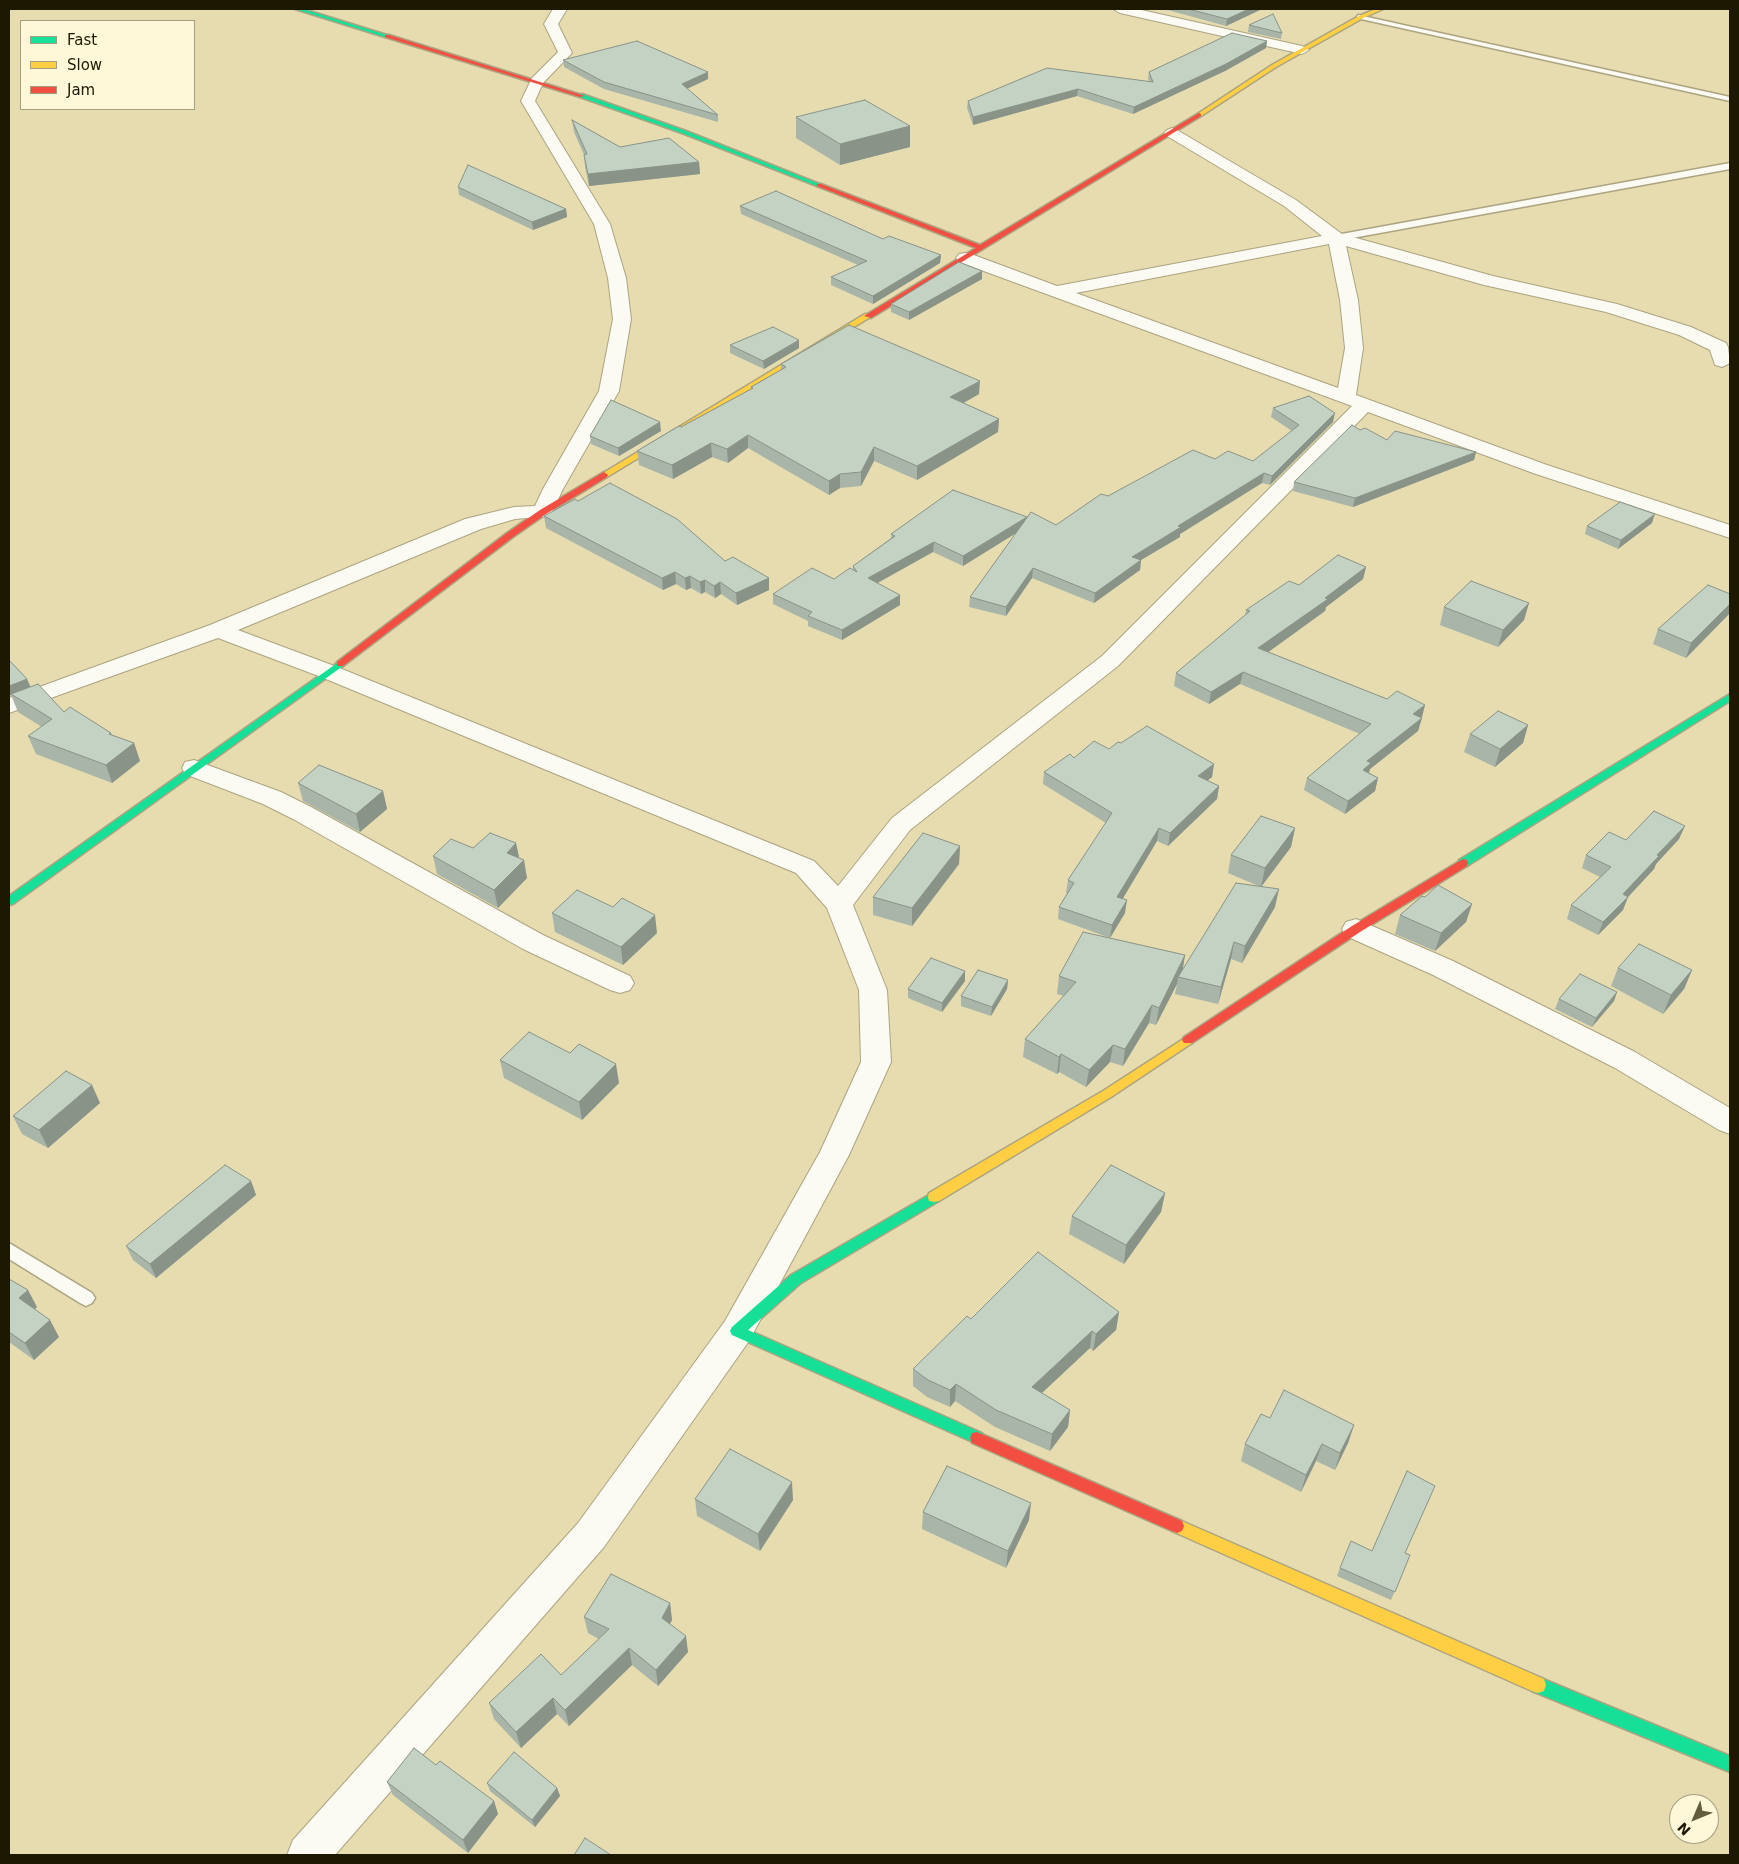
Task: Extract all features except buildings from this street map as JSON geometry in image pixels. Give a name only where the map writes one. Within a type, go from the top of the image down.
[{"type":"street","points":[[298,9],[537,81],[684,132],[973,253],[1056,291],[1540,469],[1730,532]]},
{"type":"street","points":[[543,512],[553,490],[609,392],[622,319],[617,278],[602,224],[528,100],[537,81],[565,52],[551,24],[560,9]]},
{"type":"street","points":[[1120,9],[1302,50]]},
{"type":"street","points":[[9,901],[329,672],[510,534],[543,512],[1172,133],[1274,66],[1361,17],[1380,9]]},
{"type":"street","points":[[1172,133],[1290,203],[1336,238],[1490,281],[1611,308],[1676,328],[1719,347],[1722,361]]},
{"type":"street","points":[[1056,291],[1336,238]]},
{"type":"street","points":[[839,904],[901,824],[1110,661],[1355,400],[1354,348],[1349,300],[1336,238]]},
{"type":"street","points":[[9,706],[218,630],[473,524],[514,513],[543,512]]},
{"type":"street","points":[[218,630],[329,672],[805,867],[839,904],[873,990],[876,1062],[834,1155],[737,1331],[591,1535],[308,1855]]},
{"type":"street","points":[[737,1331],[796,1279],[1107,1094],[1356,929],[1730,697]]},
{"type":"street","points":[[194,768],[272,798],[302,812],[533,942],[620,983]]},
{"type":"street","points":[[1356,929],[1443,968],[1625,1060],[1730,1122]]},
{"type":"street","points":[[737,1331],[1506,1672],[1730,1764]]},
{"type":"lane","points":[[1361,17],[1730,99]]},
{"type":"lane","points":[[1336,238],[1730,166]]},
{"type":"lane","points":[[9,1250],[86,1298]]},
{"type":"traffic: fast","points":[[298,9],[387,36]]},
{"type":"traffic: fast","points":[[582,96],[684,132],[819,185]]},
{"type":"traffic: fast","points":[[9,901],[340,664]]},
{"type":"traffic: fast","points":[[1463,863],[1730,697]]},
{"type":"traffic: fast","points":[[934,1197],[796,1279],[737,1331],[977,1438]]},
{"type":"traffic: fast","points":[[1538,1685],[1730,1764]]},
{"type":"traffic: slow","points":[[1199,115],[1274,66],[1361,17],[1380,9]]},
{"type":"traffic: slow","points":[[604,475],[868,316]]},
{"type":"traffic: slow","points":[[934,1197],[1107,1094],[1188,1040]]},
{"type":"traffic: slow","points":[[1177,1526],[1538,1685]]},
{"type":"traffic: jam","points":[[387,36],[582,96]]},
{"type":"traffic: jam","points":[[981,248],[1199,115]]},
{"type":"traffic: jam","points":[[819,185],[981,248],[868,316]]},
{"type":"traffic: jam","points":[[340,664],[510,535],[543,512],[604,475]]},
{"type":"traffic: jam","points":[[1188,1040],[1356,929],[1463,863]]},
{"type":"traffic: jam","points":[[977,1438],[1177,1526]]}]
